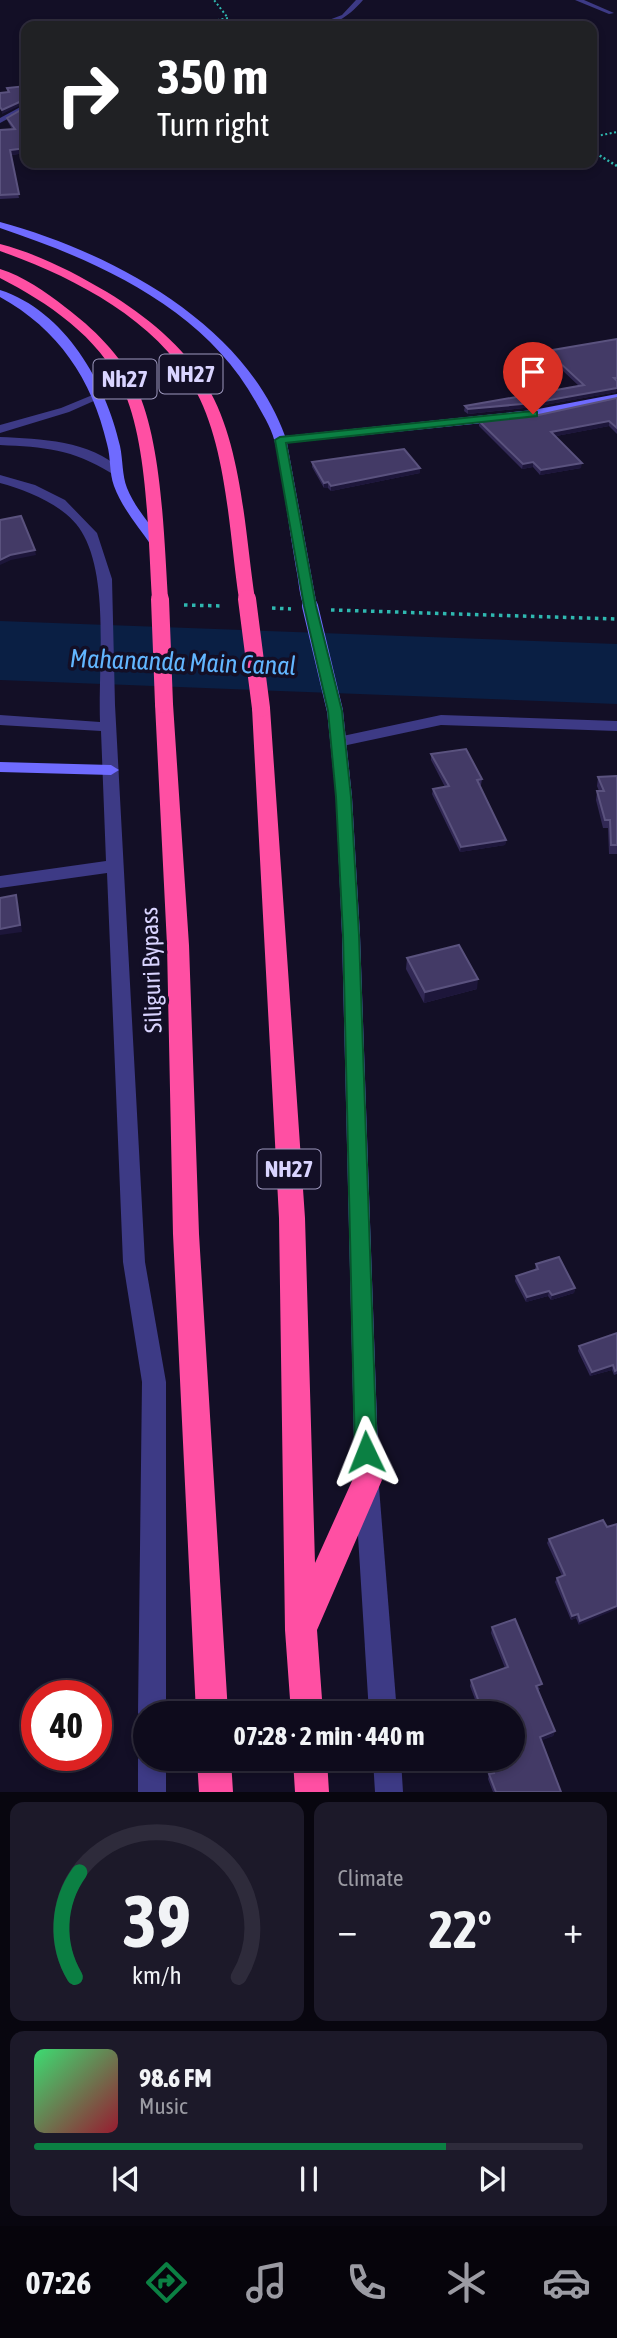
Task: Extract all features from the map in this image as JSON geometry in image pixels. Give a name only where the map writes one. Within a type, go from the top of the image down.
[{"type":"highway","name":"NH27","points":[[0,247],[80,281],[166,341],[201,387],[221,443],[261,708],[292,1218],[301,1630],[306,1701]]},
{"type":"highway","name":"Nh27","points":[[0,273],[19,282],[61,310],[94,337],[129,385],[145,438],[156,541]]},
{"type":"highway","name":"Siliguri Bypass","points":[[156,541],[178,945],[186,1234],[211,1701]]},
{"type":"highway","points":[[301,1630],[367,1480]]},
{"type":"highway","points":[[215,1771],[216,1792]]},
{"type":"highway","points":[[311,1771],[312,1792]]},
{"type":"street","points":[[330,21],[344,16],[359,0]]},
{"type":"street","points":[[579,0],[611,13]]},
{"type":"street","points":[[0,121],[21,109]]},
{"type":"street","points":[[0,225],[43,238],[118,271],[161,298],[211,335],[250,379],[280,440],[306,607],[335,711],[344,797],[351,935],[367,1480],[382,1701]]},
{"type":"street","points":[[0,293],[18,302],[60,337],[87,370],[99,396],[115,450],[115,470],[123,494],[156,541]]},
{"type":"street","points":[[0,429],[65,410],[99,396]]},
{"type":"street","points":[[280,440],[533,414],[617,397]]},
{"type":"street","points":[[0,441],[63,444],[86,452],[115,470]]},
{"type":"street","points":[[0,479],[31,488],[60,503],[90,533],[105,579],[107,705],[134,1262],[154,1382],[152,1701]]},
{"type":"street","points":[[0,720],[108,727]]},
{"type":"street","points":[[338,742],[441,720],[617,726]]},
{"type":"street","points":[[0,767],[111,770]]},
{"type":"street","points":[[0,882],[116,866]]},
{"type":"street","points":[[152,1771],[152,1792]]},
{"type":"street","points":[[388,1771],[389,1792]]},
{"type":"path","points":[[212,21],[228,18],[214,0]]},
{"type":"path","points":[[597,135],[617,132]]},
{"type":"path","points":[[597,154],[617,166]]},
{"type":"path","points":[[178,604],[306,607]]},
{"type":"path","points":[[329,610],[617,619]]},
{"type":"water","name":"Mahananda Main Canal","points":[[0,621],[617,644],[617,704],[0,680]]},
{"type":"building","points":[[21,87],[21,101],[2,110],[0,93],[9,92],[7,88]]},
{"type":"building","points":[[21,110],[21,149],[10,150],[19,194],[0,195],[0,130],[15,129],[7,118]]},
{"type":"building","points":[[617,339],[617,378],[614,378],[617,388],[533,403],[468,409],[465,406],[584,385],[547,351]]},
{"type":"building","points":[[617,398],[617,428],[609,421],[551,432],[582,463],[541,470],[533,462],[523,464],[479,421],[534,416]]},
{"type":"building","points":[[404,449],[420,468],[331,486],[328,482],[324,483],[312,462]]},
{"type":"building","points":[[21,516],[35,550],[0,560],[0,520]]},
{"type":"building","points":[[466,749],[482,779],[477,780],[506,840],[461,847],[433,789],[449,786],[431,754]]},
{"type":"building","points":[[617,776],[617,845],[611,845],[610,820],[605,820],[597,791],[604,791],[598,777]]},
{"type":"building","points":[[16,895],[20,925],[0,929],[0,898]]},
{"type":"building","points":[[459,945],[478,979],[425,992],[407,958]]},
{"type":"building","points":[[559,1257],[575,1288],[552,1295],[549,1291],[527,1297],[516,1276],[538,1269],[536,1264]]},
{"type":"building","points":[[617,1333],[617,1370],[615,1371],[613,1365],[592,1372],[579,1346]]},
{"type":"building","points":[[603,1520],[607,1527],[617,1524],[617,1606],[580,1621],[578,1614],[572,1616],[557,1578],[565,1575],[549,1539]]},
{"type":"building","points":[[515,1619],[542,1684],[536,1686],[555,1731],[540,1737],[561,1792],[496,1792],[489,1774],[493,1771],[525,1771],[525,1701],[479,1701],[471,1680],[508,1667],[492,1627]]},
{"type":"route","points":[[366,1452],[351,935],[344,797],[335,711],[310,606],[280,440],[533,414]]}]
